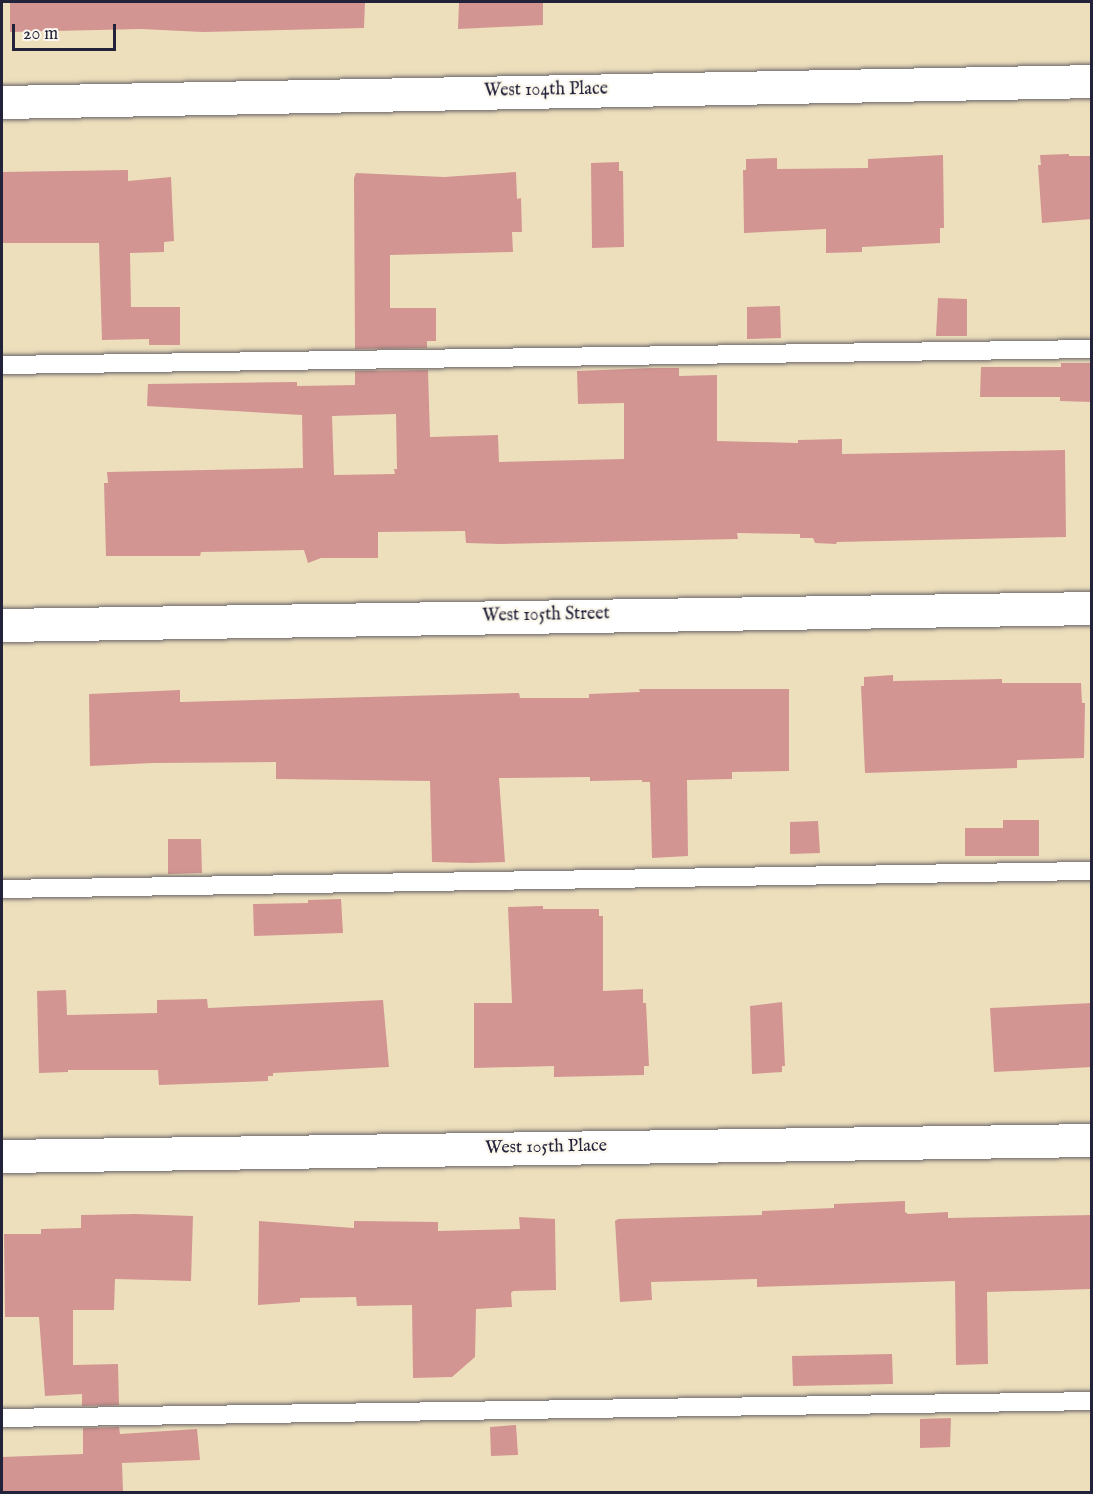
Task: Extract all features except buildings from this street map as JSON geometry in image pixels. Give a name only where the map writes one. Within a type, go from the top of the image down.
[{"type":"street","name":"West 104th Place","points":[[2,102],[1092,81]]},
{"type":"street","name":"West 105th Street","points":[[2,625],[1092,608]]},
{"type":"street","name":"West 105th Place","points":[[2,1156],[1092,1140]]},
{"type":"lane","points":[[2,365],[1092,348]]},
{"type":"lane","points":[[2,889],[1092,871]]},
{"type":"lane","points":[[2,1418],[1092,1401]]}]
